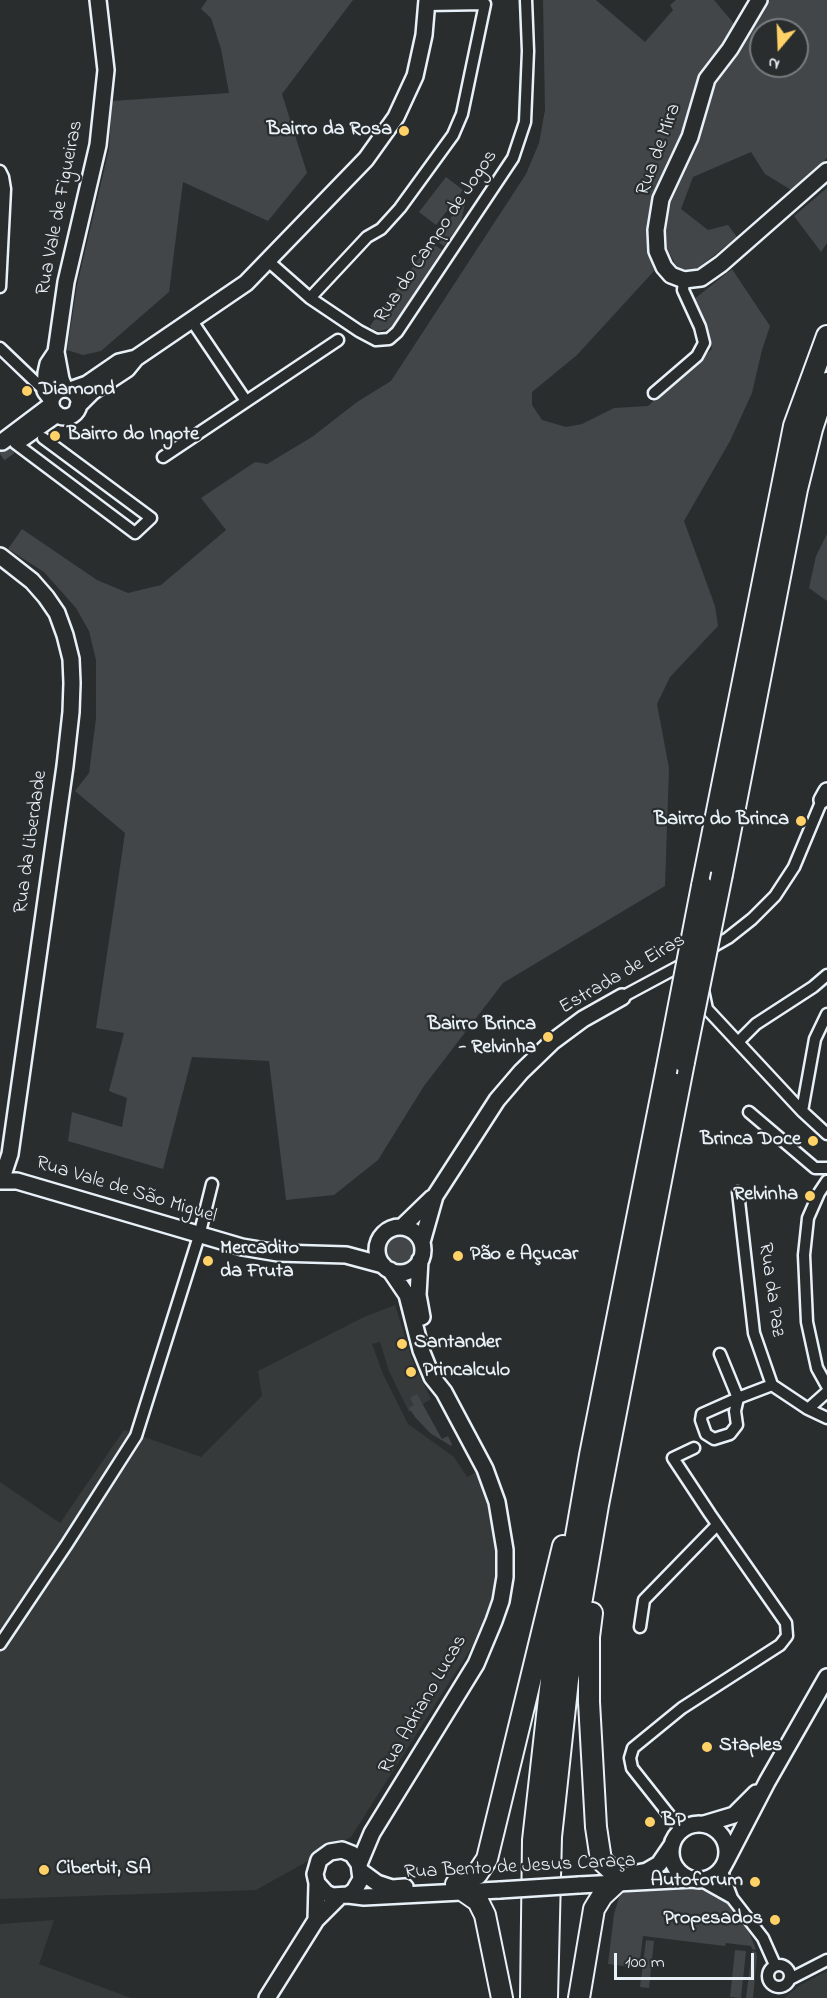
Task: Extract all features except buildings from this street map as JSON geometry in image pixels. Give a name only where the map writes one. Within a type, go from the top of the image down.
[{"type":"highway","points":[[547,1998],[551,1837],[568,1680],[599,1457],[666,1072],[778,496],[794,426],[827,336]]},
{"type":"highway","points":[[531,1998],[533,1840],[551,1680],[684,1062],[797,489],[812,429],[827,383]]},
{"type":"highway","points":[[579,1998],[594,1909],[617,1879],[601,1860],[596,1827],[589,1702],[589,1637],[603,1531],[599,1457]]},
{"type":"highway","points":[[502,1998],[485,1915],[478,1901],[460,1888],[477,1874],[487,1859],[570,1514],[599,1457]]},
{"type":"street","name":"Rua Vale de Figueiras","points":[[68,389],[61,379],[56,352],[66,282],[98,145],[106,70],[99,0]]},
{"type":"street","name":"Rua do Campo de Jogos","points":[[310,298],[376,340],[389,339],[397,332],[513,158],[525,122],[528,51],[526,0]]},
{"type":"street","name":"Rua de Mira","points":[[684,280],[671,275],[664,267],[657,251],[656,230],[661,199],[690,137],[707,79],[730,49],[759,0]]},
{"type":"street","points":[[0,348],[21,367],[51,402],[69,416],[92,392],[127,369],[136,358],[246,284],[268,261],[366,159],[391,126],[415,76],[420,57],[427,3],[485,4],[462,114],[453,135],[400,208],[381,229],[367,237],[310,298],[268,261]]},
{"type":"street","points":[[0,171],[5,189],[0,287]]},
{"type":"street","points":[[654,393],[697,356],[704,344],[700,327],[683,290],[684,280],[701,278],[721,264],[827,171]]},
{"type":"street","points":[[192,321],[246,401]]},
{"type":"street","points":[[163,457],[338,340]]},
{"type":"street","name":"Rua Vale de Figueiras","points":[[51,402],[46,374],[48,364],[56,352]]},
{"type":"street","points":[[43,438],[151,518],[135,533],[9,444],[51,402],[57,391],[87,384],[119,362],[136,358]]},
{"type":"street","points":[[21,367],[46,374]]},
{"type":"street","points":[[68,389],[78,398],[78,406]]},
{"type":"street","name":"Rua da Liberdade","points":[[0,556],[32,581],[57,613],[71,659],[72,683],[64,766],[10,1158],[4,1168],[1,1181]]},
{"type":"street","name":"Estrada de Eiras","points":[[402,1227],[435,1196],[497,1100],[521,1072],[552,1042],[583,1019],[728,938],[752,919],[775,896],[794,867],[825,796]]},
{"type":"street","points":[[696,957],[707,1009],[802,1111],[827,1134]]},
{"type":"street","points":[[738,1042],[756,1024],[813,987],[827,975]]},
{"type":"street","points":[[802,1111],[814,1039],[827,1014]]},
{"type":"street","points":[[749,1112],[815,1168],[827,1168]]},
{"type":"street","name":"Rua da Liberdade","points":[[10,1158],[17,1180]]},
{"type":"street","name":"Rua Vale de São Miguel","points":[[1,1181],[17,1180],[242,1247],[278,1253],[346,1255],[386,1267]]},
{"type":"street","points":[[827,1181],[808,1218],[804,1256],[807,1322],[817,1368],[827,1386]]},
{"type":"street","points":[[0,1644],[136,1436],[199,1236],[212,1184]]},
{"type":"street","name":"Rua da Paz","points":[[738,1192],[754,1333],[772,1385]]},
{"type":"street","name":"Estrada de Eiras","points":[[422,1242],[435,1196]]},
{"type":"street","points":[[402,1227],[414,1232],[422,1242],[423,1248],[420,1260],[411,1270],[396,1272],[386,1267],[377,1252],[380,1239],[389,1230],[402,1227]]},
{"type":"street","name":"Rua Vale de São Miguel","points":[[346,1255],[380,1239]]},
{"type":"street","name":"Rua Adriano Lucas","points":[[420,1260],[418,1287],[421,1311],[429,1347],[440,1374],[444,1392]]},
{"type":"street","name":"Rua Adriano Lucas","points":[[267,1998],[316,1920],[358,1886],[360,1868],[372,1833],[476,1664],[501,1601],[505,1577],[505,1550],[497,1502],[485,1469],[444,1392],[432,1377],[421,1350],[407,1294],[386,1267]]},
{"type":"street","points":[[720,1354],[738,1398],[772,1385],[807,1409],[827,1418]]},
{"type":"street","points":[[807,1409],[827,1392]]},
{"type":"street","points":[[681,1830],[632,1768],[630,1758],[633,1748],[681,1708],[780,1645],[787,1636],[786,1623],[673,1458],[694,1448]]},
{"type":"street","points":[[640,1627],[644,1600],[717,1525]]},
{"type":"street","points":[[697,1879],[712,1877],[723,1865],[827,1677]]},
{"type":"street","points":[[732,1898],[697,1879],[685,1876],[674,1863],[672,1845],[681,1830],[734,1815],[767,1782]]},
{"type":"street","points":[[704,1824],[713,1827],[721,1834],[727,1851],[723,1865],[732,1898],[763,1938],[775,1965]]},
{"type":"street","name":"Rua Adriano Lucas","points":[[316,1920],[316,1867],[324,1855],[337,1850],[346,1851],[372,1833]]},
{"type":"street","name":"Rua Bento de Jesus Caraça","points":[[617,1879],[647,1871],[659,1864],[672,1845]]},
{"type":"street","points":[[346,1851],[356,1858],[360,1868]]},
{"type":"street","name":"Rua Bento de Jesus Caraça","points":[[360,1868],[377,1883],[392,1888],[460,1888]]},
{"type":"street","name":"Rua Bento de Jesus Caraça","points":[[344,1896],[364,1897],[460,1888],[617,1879],[697,1879]]},
{"type":"street","points":[[317,1883],[326,1893],[344,1896]]},
{"type":"street","points":[[790,1979],[790,1973],[781,1965],[771,1968],[767,1978],[773,1986],[783,1987],[790,1979],[827,1960]]},
{"type":"street","points":[[770,1998],[773,1986]]},
{"type":"shaded area","points":[[207,0],[353,0],[282,94],[307,173],[268,221],[183,182],[169,292],[101,351],[83,355],[67,350],[77,285],[109,149],[112,101],[229,93],[221,49],[211,18],[201,9]]},
{"type":"shaded area","points":[[543,0],[596,0],[645,42],[673,10],[670,5],[676,0],[714,0],[736,26],[654,200],[648,233],[649,257],[654,271],[577,355],[532,392],[532,405],[542,420],[566,427],[582,424],[614,408],[648,406],[712,349],[693,300],[732,269],[770,326],[752,393],[730,441],[684,521],[715,606],[718,626],[670,677],[657,704],[669,768],[665,886],[503,983],[424,1086],[378,1160],[334,1195],[286,1200],[269,1061],[192,1057],[163,1169],[68,1141],[72,1112],[122,1127],[127,1098],[109,1091],[124,1033],[96,1028],[125,833],[75,791],[89,773],[96,718],[96,660],[89,631],[76,608],[44,572],[8,549],[22,529],[97,580],[128,593],[161,585],[226,530],[201,498],[255,462],[267,464],[312,437],[357,402],[391,381],[526,174],[539,143],[545,110]]},
{"type":"shaded area","points":[[770,0],[827,0],[827,158],[791,190],[765,174],[751,152],[693,177],[681,209],[708,230],[728,225],[737,237],[697,269],[685,270],[677,267],[667,249],[666,230],[671,202],[699,140],[716,83],[738,55],[749,36],[749,78],[809,78],[809,18],[760,18]]},
{"type":"shaded area","points":[[446,177],[463,190],[436,225],[419,212]]},
{"type":"shaded area","points":[[827,188],[827,243],[821,252],[794,216]]},
{"type":"shaded area","points":[[466,199],[461,222],[444,246],[433,239]]},
{"type":"shaded area","points":[[431,242],[442,250],[391,328],[373,330],[370,326]]},
{"type":"shaded area","points":[[827,534],[827,601],[809,588],[816,556]]},
{"type":"shaded area","points":[[399,1233],[411,1238],[416,1250],[411,1262],[399,1267],[387,1262],[382,1250],[387,1238]]},
{"type":"shaded area","points":[[395,1305],[413,1362],[431,1399],[409,1412],[389,1371],[380,1342],[372,1344],[383,1374],[408,1424],[454,1457],[467,1477],[478,1471],[493,1516],[499,1553],[489,1620],[351,1837],[256,1890],[0,1899],[0,1482],[60,1523],[124,1430],[201,1457],[262,1396],[258,1371],[364,1317]]},
{"type":"shaded area","points":[[417,1394],[442,1439],[448,1436],[451,1446],[430,1433],[409,1408],[414,1405],[410,1398]]},
{"type":"shaded area","points":[[690,1888],[706,1891],[726,1901],[749,1932],[756,1950],[751,1946],[726,1943],[725,1946],[643,1936],[639,1968],[608,1964],[614,1914],[619,1897],[626,1890]]},
{"type":"shaded area","points":[[54,1920],[39,1964],[131,1998],[0,1998],[0,1924]]},
{"type":"shaded area","points":[[646,1940],[654,1941],[649,1988],[640,1987]]},
{"type":"shaded area","points":[[735,1950],[746,1951],[741,1998],[730,1997]]},
{"type":"shaded area","points":[[752,1951],[756,1952],[757,1956],[753,1998],[746,1998]]},
{"type":"shaded area","points":[[827,1971],[827,1998],[784,1998],[800,1985]]},
{"type":"tunnel","points":[[0,454],[10,447]]},
{"type":"place","name":"Bairro da Rosa","points":[[404,131]]},
{"type":"place","name":"Diamond","points":[[27,391]]},
{"type":"place","name":"Bairro do Ingote","points":[[55,436]]},
{"type":"place","name":"Bairro do Brinca","points":[[801,821]]},
{"type":"place","name":"Bairro Brinca - Relvinha","points":[[548,1037]]},
{"type":"place","name":"Brinca Doce","points":[[813,1141]]},
{"type":"place","name":"Relvinha","points":[[810,1196]]},
{"type":"place","name":"Pão e Açucar","points":[[458,1256]]},
{"type":"place","name":"Mercadito da Fruta","points":[[208,1261]]},
{"type":"place","name":"Santander","points":[[402,1344]]},
{"type":"place","name":"Princalculo","points":[[411,1372]]},
{"type":"place","name":"Staples","points":[[707,1747]]},
{"type":"place","name":"BP","points":[[650,1822]]},
{"type":"place","name":"Ciberbit, SA","points":[[44,1870]]},
{"type":"place","name":"Autoforum","points":[[755,1882]]},
{"type":"place","name":"Propesados","points":[[775,1920]]}]
